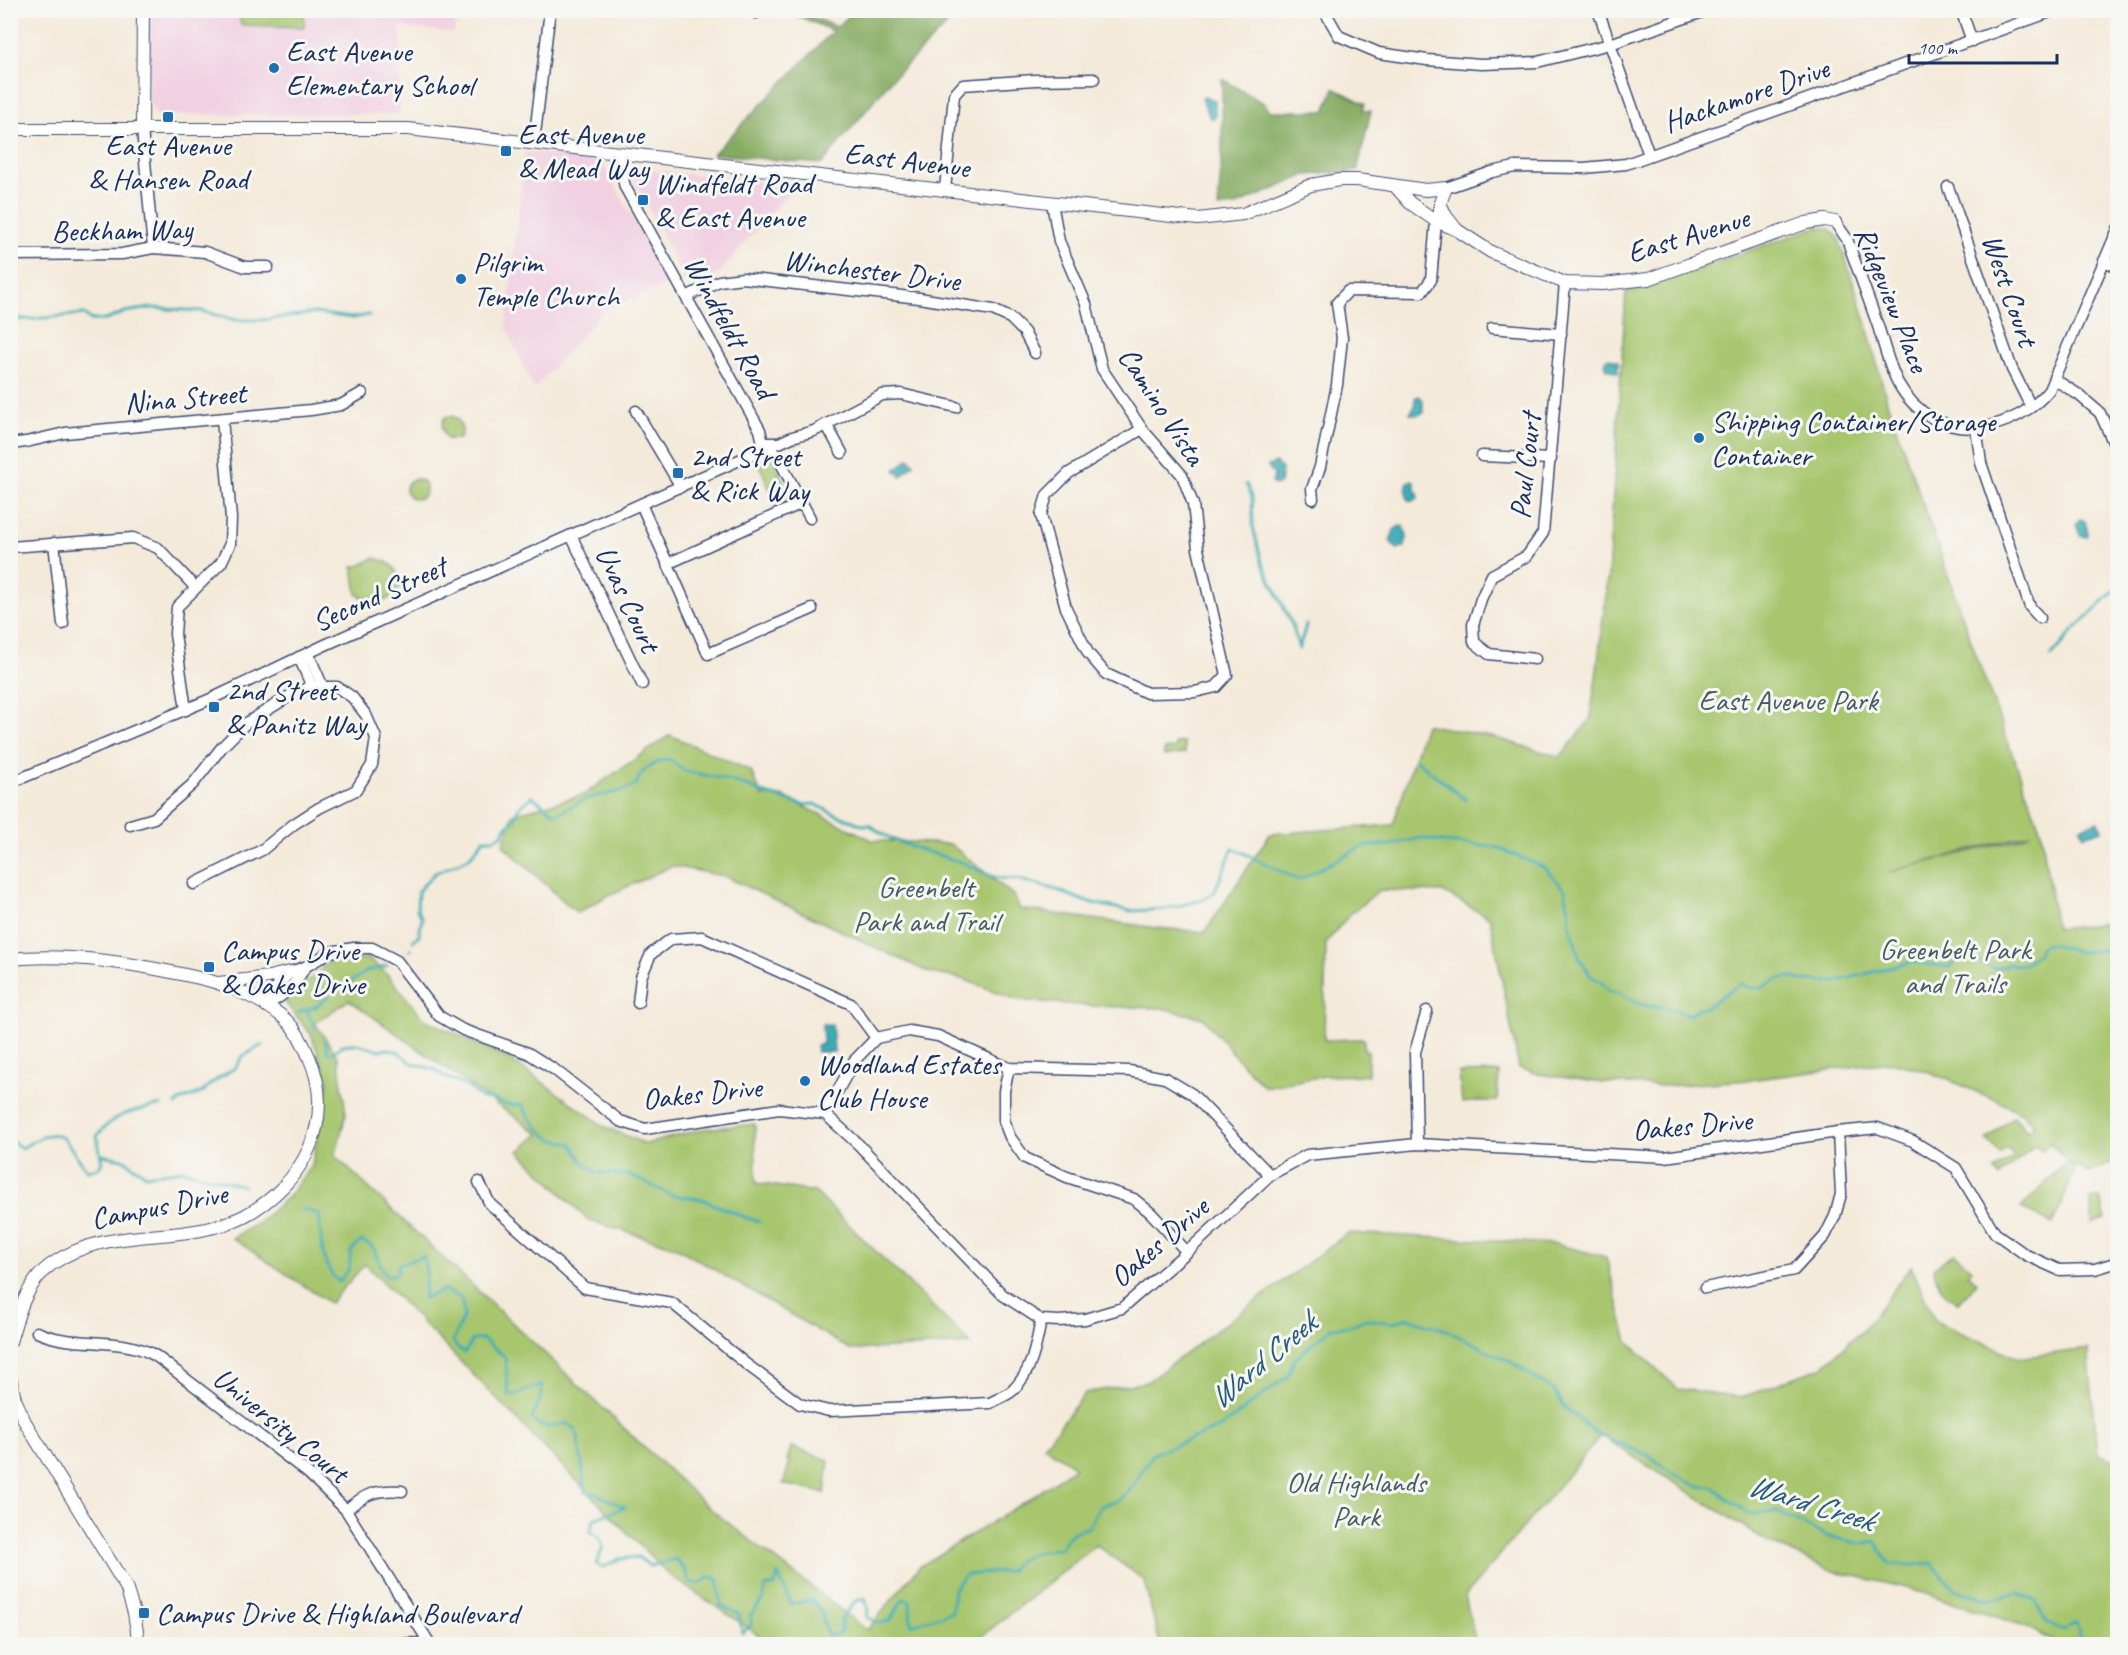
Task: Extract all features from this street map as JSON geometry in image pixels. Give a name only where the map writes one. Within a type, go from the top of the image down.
[{"type":"street","points":[[143,10],[142,129],[153,248]]},
{"type":"street","points":[[534,142],[550,10]]},
{"type":"street","points":[[1324,10],[1338,36],[1378,53],[1480,64],[1537,62],[1610,44],[1708,10]]},
{"type":"street","points":[[1598,10],[1649,155]]},
{"type":"street","points":[[1961,10],[1972,41]]},
{"type":"street","name":"Hackamore Drive","points":[[1446,188],[1492,172],[1515,167],[1584,168],[1626,164],[2056,10]]},
{"type":"street","points":[[945,190],[954,95],[963,85],[1094,79]]},
{"type":"street","name":"East Avenue","points":[[10,129],[408,129],[1198,219],[1243,214],[1293,192],[1324,182],[1357,180],[1426,190],[1446,188]]},
{"type":"street","name":"Windfeldt Road","points":[[622,154],[620,166],[625,188],[760,430],[762,443],[776,454],[810,518]]},
{"type":"street","name":"East Avenue","points":[[1395,186],[1410,203],[1491,252],[1565,283],[1603,284],[1648,279],[1806,223],[1825,220],[1835,222]]},
{"type":"street","name":"West Court","points":[[1948,187],[2012,369],[2031,407]]},
{"type":"street","points":[[1313,499],[1312,489],[1320,467],[1337,385],[1342,338],[1337,303],[1348,291],[1422,292],[1431,280],[1436,220],[1446,188]]},
{"type":"street","name":"Camino Vista","points":[[1052,203],[1059,241],[1086,304],[1102,369],[1142,429],[1182,475],[1193,504],[1198,549],[1227,675],[1216,687],[1195,692],[1147,693],[1106,674],[1088,653],[1066,608],[1041,515],[1047,495],[1069,473],[1142,429]]},
{"type":"street","name":"East Avenue","points":[[1440,203],[1446,216],[1457,230]]},
{"type":"street","name":"Ridgeview Place","points":[[1835,222],[1847,239],[1896,378],[1904,393],[1920,411],[1940,422],[1951,426],[1976,428],[2005,421],[2042,399],[2054,379],[2118,229]]},
{"type":"street","name":"Beckham Way","points":[[10,255],[122,254],[153,248],[205,252],[245,267],[268,267]]},
{"type":"street","points":[[2104,261],[2118,267]]},
{"type":"street","name":"Winchester Drive","points":[[686,297],[718,281],[743,278],[894,295],[993,310],[1010,318],[1024,332],[1035,353]]},
{"type":"street","name":"Paul Court","points":[[1535,659],[1489,654],[1474,642],[1473,625],[1492,575],[1527,556],[1543,532],[1565,283]]},
{"type":"street","points":[[1492,328],[1561,334]]},
{"type":"street","points":[[2054,379],[2079,395],[2100,413],[2118,453]]},
{"type":"street","name":"Nina Street","points":[[10,444],[64,433],[222,419],[340,405],[362,393]]},
{"type":"street","points":[[762,443],[779,443],[814,431],[882,395],[901,394],[956,407]]},
{"type":"street","points":[[636,411],[681,487]]},
{"type":"street","points":[[186,710],[175,634],[177,607],[222,563],[230,544],[231,518],[222,419]]},
{"type":"street","points":[[826,424],[842,453]]},
{"type":"street","points":[[1976,428],[1981,463],[2030,607],[2040,618]]},
{"type":"street","name":"Second Street","points":[[10,783],[186,710],[681,487],[755,453],[762,443]]},
{"type":"street","points":[[1482,456],[1551,459]]},
{"type":"street","points":[[667,564],[802,503]]},
{"type":"street","points":[[641,504],[708,654],[812,609]]},
{"type":"street","name":"Uvas Court","points":[[571,535],[642,684]]},
{"type":"street","points":[[10,548],[133,538],[158,548],[195,587]]},
{"type":"street","points":[[54,543],[63,624]]},
{"type":"street","points":[[304,655],[317,687]]},
{"type":"street","points":[[130,825],[154,818],[194,784],[222,747],[246,724],[296,692],[317,687],[338,687],[352,697],[366,715],[376,738],[372,765],[356,790],[319,808],[294,824],[262,850],[194,884]]},
{"type":"street","points":[[638,1003],[641,977],[651,954],[671,939],[702,937],[851,1004],[876,1038]]},
{"type":"street","name":"Oakes Drive","points":[[290,972],[305,967],[330,952],[372,948],[397,961],[439,1016],[462,1030],[528,1053],[555,1070],[620,1121],[645,1129],[778,1109],[825,1114]]},
{"type":"street","name":"Campus Drive","points":[[10,959],[40,956],[105,960],[161,969],[218,983],[266,1006],[288,1022],[304,1044],[315,1070],[320,1090],[320,1117],[313,1139],[287,1184],[270,1199],[244,1216],[218,1226],[188,1233],[122,1238],[86,1245],[51,1264],[29,1289],[17,1317],[10,1342]]},
{"type":"street","name":"Oakes Drive","points":[[266,1006],[282,997],[297,981],[305,967]]},
{"type":"street","points":[[218,983],[250,980],[290,972]]},
{"type":"street","points":[[266,1006],[273,990],[290,972]]},
{"type":"street","points":[[1417,1144],[1415,1052],[1427,1011]]},
{"type":"street","points":[[479,1182],[490,1204],[585,1288],[672,1303],[746,1364],[800,1404],[829,1411],[990,1403],[1011,1392],[1025,1374],[1035,1353],[1041,1320],[1003,1295],[858,1144],[825,1114],[854,1061],[876,1038],[909,1031],[938,1036],[1009,1068],[1129,1071],[1165,1078],[1192,1094],[1270,1175]]},
{"type":"street","points":[[1009,1068],[1004,1091],[1004,1122],[1010,1137],[1025,1158],[1067,1177],[1134,1199],[1151,1213],[1187,1252]]},
{"type":"street","name":"Oakes Drive","points":[[1041,1320],[1059,1321],[1085,1318],[1122,1308],[1270,1175],[1307,1155],[1417,1144],[1665,1157],[1878,1128],[1913,1141],[1956,1168],[1995,1233],[2026,1255],[2059,1270],[2096,1269],[2118,1262]]},
{"type":"street","points":[[1705,1288],[1794,1270],[1825,1236],[1835,1216],[1841,1194],[1838,1132]]},
{"type":"street","name":"University Court","points":[[37,1332],[52,1339],[123,1344],[142,1348],[156,1356],[308,1473],[346,1510],[429,1644]]},
{"type":"street","points":[[10,1377],[15,1399],[25,1422],[126,1587],[134,1612],[139,1644]]},
{"type":"street","points":[[346,1510],[364,1495],[387,1490],[402,1491]]},
{"type":"street","points":[[383,1644],[429,1644]]},
{"type":"shaded area","name":"East Avenue Elementary School","points":[[147,11],[458,11],[454,33],[401,27],[400,114],[156,115],[149,103]]},
{"type":"shaded area","points":[[525,152],[601,160],[668,284],[603,311],[534,389],[506,327]]},
{"type":"shaded area","points":[[640,169],[794,186],[717,275],[696,282],[684,280],[634,180]]},
{"type":"green space","points":[[239,11],[304,11],[304,27],[241,25]]},
{"type":"green space","points":[[787,11],[797,11],[837,27],[854,11],[961,11],[892,79],[822,164],[713,154],[833,31]]},
{"type":"green space","points":[[1222,79],[1265,104],[1270,111],[1325,111],[1334,88],[1365,104],[1363,111],[1371,111],[1357,171],[1306,175],[1235,206],[1218,208],[1222,154]]},
{"type":"green space","points":[[1817,227],[1830,230],[1839,239],[1863,312],[1888,405],[2041,831],[2056,929],[2117,922],[2117,1160],[2089,1173],[2067,1161],[2050,1143],[2042,1150],[2035,1145],[1999,1177],[1994,1171],[2014,1156],[2007,1148],[2000,1154],[1987,1139],[2014,1116],[2027,1131],[2034,1126],[2022,1113],[1927,1071],[1890,1062],[1749,1080],[1666,1086],[1604,1083],[1539,1074],[1519,1068],[1490,918],[1443,892],[1380,890],[1349,915],[1326,943],[1324,1040],[1364,1039],[1364,1050],[1368,1051],[1368,1075],[1324,1076],[1265,1087],[1203,1018],[1161,1008],[1092,1006],[1018,1000],[963,979],[930,973],[724,876],[672,866],[607,896],[577,913],[503,845],[513,814],[583,795],[670,735],[751,771],[762,796],[783,796],[872,840],[950,844],[1013,895],[1020,909],[1157,928],[1205,932],[1270,834],[1393,825],[1425,724],[1496,738],[1560,757],[1590,720],[1608,577],[1626,292]],"holes":[[[2030,834],[2015,840],[1889,872]]]},
{"type":"green space","points":[[445,417],[457,418],[461,426],[462,433],[459,439],[447,439],[443,431],[442,423]]},
{"type":"green space","points":[[772,458],[790,494],[788,501],[778,508],[758,462]]},
{"type":"green space","points":[[412,479],[420,479],[426,485],[426,493],[420,499],[412,499],[406,493],[406,485]]},
{"type":"green space","points":[[374,558],[385,561],[396,570],[400,586],[393,597],[375,604],[357,594],[353,567]]},
{"type":"green space","points":[[1184,742],[1185,753],[1164,756],[1164,750],[1175,748],[1175,743]]},
{"type":"green space","name":"Old Highlands Park","points":[[368,958],[387,974],[424,1019],[511,1060],[605,1127],[646,1144],[703,1129],[755,1124],[756,1183],[815,1192],[971,1344],[851,1350],[676,1247],[588,1220],[519,1151],[539,1134],[349,1000],[315,1023],[338,1057],[346,1114],[335,1156],[709,1508],[867,1630],[919,1567],[1031,1498],[1075,1467],[1044,1446],[1085,1393],[1147,1382],[1348,1233],[1555,1244],[1606,1257],[1628,1342],[1678,1389],[1743,1397],[1822,1367],[1866,1327],[1911,1266],[1935,1321],[2018,1358],[2088,1349],[2098,1454],[2117,1462],[2117,1644],[2058,1644],[2030,1628],[1958,1604],[1907,1588],[1829,1570],[1770,1543],[1601,1436],[1465,1596],[1476,1644],[1160,1644],[1144,1580],[1096,1545],[972,1644],[772,1644],[668,1574],[365,1264],[330,1303],[232,1238],[258,1223],[288,1197],[312,1165],[328,1081],[311,1034],[285,1002],[328,963]]},
{"type":"green space","points":[[1499,1072],[1497,1101],[1462,1103],[1459,1073]]},
{"type":"green space","points":[[2065,1163],[2075,1168],[2052,1224],[2021,1208]]},
{"type":"green space","points":[[2100,1198],[2106,1219],[2092,1223],[2091,1200]]},
{"type":"green space","points":[[1954,1253],[1972,1270],[1968,1274],[1977,1282],[1958,1303],[1942,1288],[1936,1279],[1934,1268]]},
{"type":"green space","points":[[791,1447],[829,1460],[825,1493],[783,1484],[790,1462],[787,1461]]},
{"type":"water","points":[[1202,98],[1215,100],[1215,118],[1210,118]]},
{"type":"water","points":[[1609,358],[1618,361],[1618,373],[1606,368],[1605,361]]},
{"type":"water","points":[[1419,396],[1423,400],[1423,413],[1410,414],[1415,398]]},
{"type":"water","points":[[909,458],[914,464],[901,476],[895,470]]},
{"type":"water","points":[[1276,463],[1282,469],[1280,483],[1277,485],[1272,484],[1274,475],[1268,466]]},
{"type":"water","points":[[1412,481],[1418,493],[1418,498],[1413,501],[1408,500],[1407,493],[1408,482]]},
{"type":"water","points":[[2080,519],[2085,521],[2088,533],[2086,537],[2080,535],[2076,524]]},
{"type":"water","points":[[1399,526],[1404,527],[1407,536],[1405,547],[1397,549],[1390,541],[1394,530]]},
{"type":"water","points":[[2099,821],[2102,830],[2084,836],[2081,827]]},
{"type":"water","points":[[822,1024],[832,1024],[834,1052],[817,1052],[816,1045],[823,1044]]},
{"type":"waterway","points":[[10,319],[84,314],[91,320],[106,320],[125,312],[151,308],[201,311],[236,320],[262,320],[315,313],[352,318],[369,315]]},
{"type":"waterway","points":[[1246,484],[1252,497],[1253,527],[1262,562],[1293,627],[1299,649],[1306,625]]},
{"type":"waterway","points":[[2051,657],[2073,631],[2118,587]]},
{"type":"waterway","points":[[413,941],[419,935],[422,918],[417,910],[418,891],[435,873],[469,858],[484,839],[494,839],[502,835],[505,828],[515,820],[518,809],[532,796],[555,814],[586,799],[630,788],[637,784],[641,774],[649,767],[669,759],[685,771],[733,781],[803,805],[815,804],[834,814],[863,825],[870,825],[901,843],[960,862],[992,876],[1013,878],[1057,890],[1084,901],[1130,911],[1166,909],[1202,900],[1214,893],[1233,848],[1299,880],[1363,846],[1390,845],[1421,838],[1496,847],[1545,868],[1565,890],[1569,921],[1579,957],[1591,976],[1610,991],[1619,992],[1637,1003],[1665,1007],[1690,1015],[1740,984],[1752,988],[1763,987],[1778,979],[1789,977],[1804,981],[1835,982],[1910,962],[1949,967],[1967,958],[1996,969],[2009,964],[2017,966],[2024,964],[2038,954],[2043,945],[2051,944],[2080,952],[2118,949]]},
{"type":"waterway","points":[[1415,759],[1466,800]]},
{"type":"waterway","points":[[337,991],[367,971],[387,966]]},
{"type":"waterway","points":[[299,1012],[317,1006],[329,996]]},
{"type":"waterway","points":[[307,1010],[315,1029]]},
{"type":"waterway","points":[[325,1041],[328,1053],[333,1053],[342,1045],[350,1044],[398,1052],[412,1063],[436,1070],[468,1087],[482,1098],[507,1105],[522,1105],[543,1133],[552,1139],[572,1144],[583,1162],[597,1173],[630,1175],[671,1195],[701,1199],[759,1221]]},
{"type":"waterway","points":[[176,1105],[179,1101],[203,1092],[210,1084],[236,1067],[242,1057],[262,1045]]},
{"type":"waterway","name":"Ward Creek","points":[[10,1140],[22,1148],[47,1135],[55,1134],[67,1142],[87,1170],[98,1168],[102,1163],[97,1136],[104,1128],[118,1117],[161,1105]]},
{"type":"waterway","name":"Ward Creek","points":[[102,1155],[123,1159],[146,1175],[183,1170],[244,1186]]},
{"type":"waterway","name":"Ward Creek","points":[[302,1209],[319,1214],[325,1259],[328,1268],[339,1282],[349,1269],[351,1251],[361,1241],[372,1246],[386,1276],[398,1274],[398,1265],[424,1256],[426,1273],[424,1298],[444,1290],[461,1298],[464,1315],[453,1341],[457,1348],[465,1353],[472,1340],[483,1339],[505,1357],[509,1396],[542,1385],[540,1399],[532,1419],[543,1426],[566,1423],[575,1429],[586,1493],[594,1493],[625,1507],[594,1519],[590,1532],[599,1537],[603,1547],[596,1564],[604,1567],[619,1559],[638,1557],[650,1566],[676,1559],[686,1572],[689,1582],[700,1584],[708,1577],[718,1578],[721,1606],[739,1614],[742,1633],[752,1625],[750,1616],[764,1598],[765,1588],[775,1585],[778,1574],[791,1604],[813,1600],[821,1612],[827,1634],[831,1636],[841,1633],[841,1620],[855,1601],[865,1599],[868,1608],[867,1617],[878,1623],[890,1621],[903,1599],[910,1601],[911,1625],[952,1612],[954,1589],[965,1575],[1010,1571],[1026,1556],[1061,1548],[1072,1534],[1080,1529],[1089,1528],[1101,1506],[1117,1501],[1130,1490],[1153,1454],[1221,1427],[1288,1376],[1293,1361],[1331,1328],[1350,1326],[1366,1319],[1391,1323],[1408,1318],[1446,1330],[1513,1363],[1556,1392],[1563,1406],[1599,1435],[1650,1456],[1666,1469],[1696,1486],[1712,1487],[1749,1514],[1777,1512],[1827,1536],[1862,1544],[1875,1541],[1890,1564],[1932,1563],[1954,1589],[1989,1600],[2017,1593],[2035,1600],[2046,1622],[2063,1630],[2076,1623],[2081,1640],[2093,1644]]},
{"type":"place","name":"East Avenue Elementary School","points":[[274,68]]},
{"type":"place","name":"East Avenue & Hansen Road","points":[[168,117]]},
{"type":"place","name":"East Avenue & Mead Way","points":[[506,151]]},
{"type":"place","name":"Windfeldt Road & East Avenue","points":[[643,200]]},
{"type":"place","name":"Pilgrim Temple Church","points":[[461,279]]},
{"type":"place","name":"Shipping Container/Storage Container","points":[[1699,438]]},
{"type":"place","name":"2nd Street & Rick Way","points":[[678,473]]},
{"type":"place","name":"2nd Street & Panitz Way","points":[[214,707]]},
{"type":"place","name":"Campus Drive & Oakes Drive","points":[[209,967]]},
{"type":"place","name":"Woodland Estates Club House","points":[[805,1081]]},
{"type":"place","name":"Campus Drive & Highland Boulevard","points":[[144,1613]]},
{"type":"park label","name":"East Avenue Park","points":[[1788,700]]},
{"type":"park label","name":"Greenbelt Park and Trail","points":[[926,904]]},
{"type":"park label","name":"Greenbelt Park and Trails","points":[[1955,966]]}]
